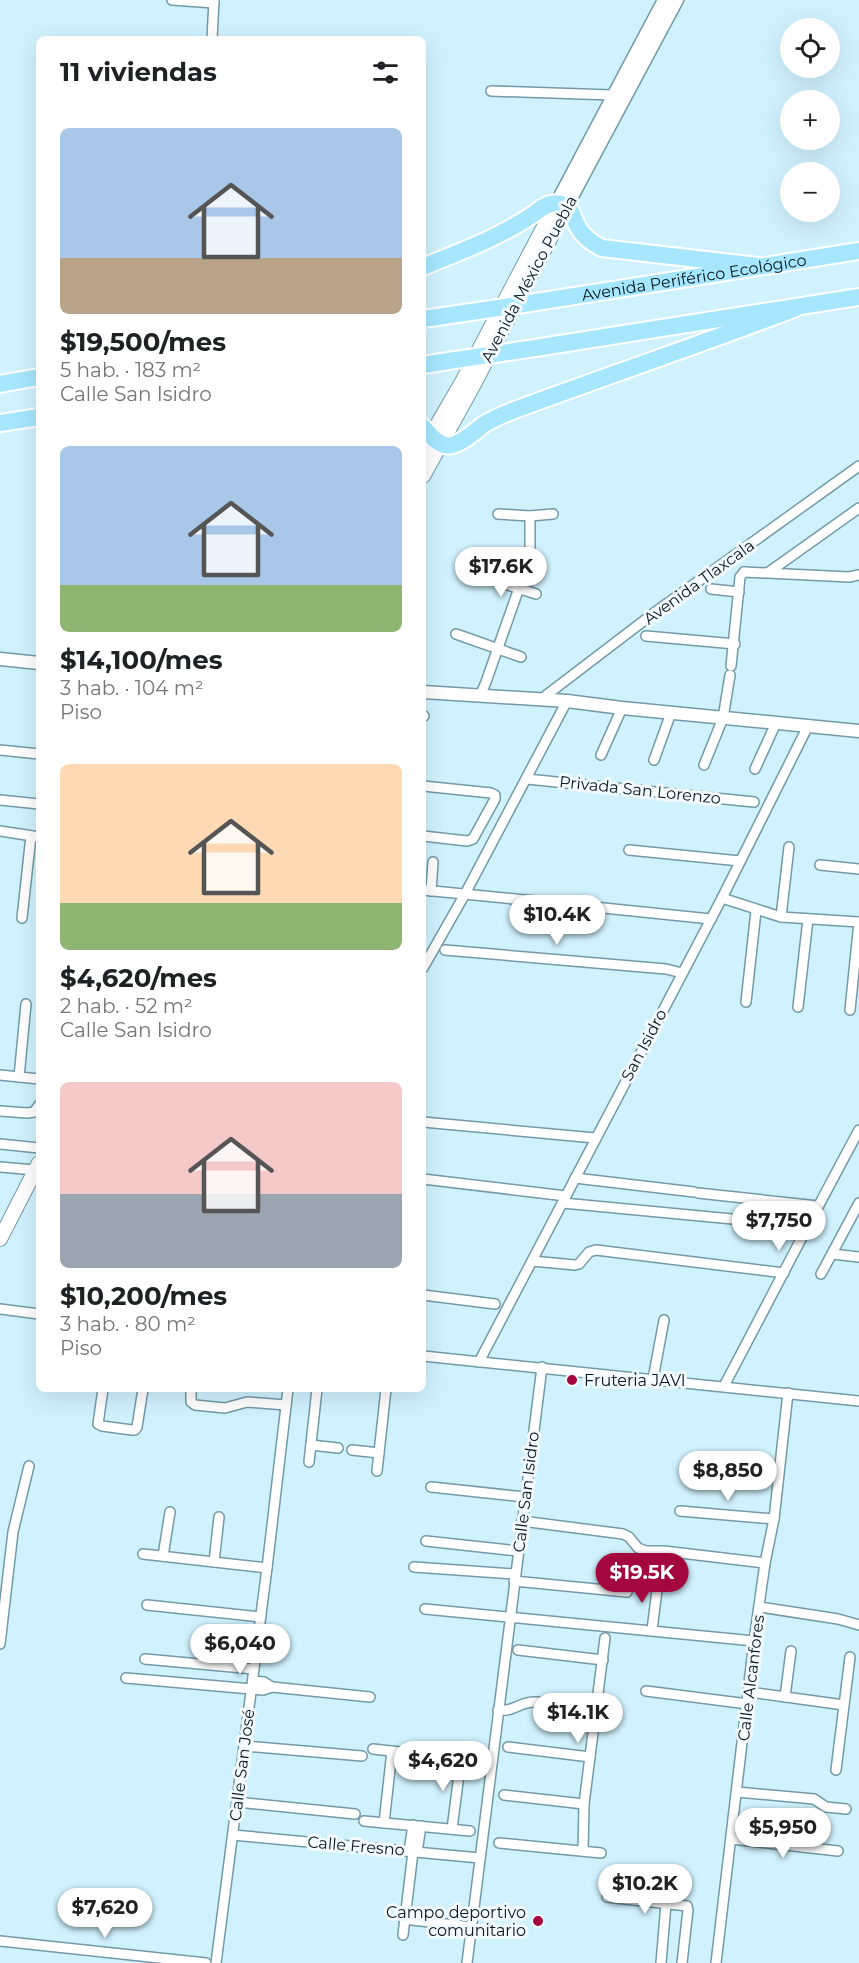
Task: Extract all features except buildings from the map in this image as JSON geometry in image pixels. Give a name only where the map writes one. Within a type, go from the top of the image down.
[{"type":"highway","points":[[426,266],[492,238],[521,223],[546,205],[562,204],[573,215],[578,228],[585,236],[602,248],[758,266]]},
{"type":"highway","name":"Avenida Periférico Ecológico","points":[[426,319],[859,251]]},
{"type":"highway","points":[[426,364],[859,297]]},
{"type":"highway","points":[[429,439],[450,446],[486,423],[507,413],[796,308]]},
{"type":"highway","points":[[0,384],[36,378]]},
{"type":"highway","points":[[0,423],[36,417]]},
{"type":"main road","name":"Avenida México Puebla","points":[[426,458],[429,439],[562,204]]},
{"type":"main road","points":[[0,1238],[36,1168]]},
{"type":"street","points":[[172,0],[214,1],[212,36]]},
{"type":"street","points":[[628,78],[664,0]]},
{"type":"street","points":[[628,78],[677,0]]},
{"type":"street","name":"Avenida México Puebla","points":[[562,204],[628,78]]},
{"type":"street","points":[[491,91],[618,97]]},
{"type":"street","name":"Avenida Tlaxcala","points":[[540,700],[654,613],[859,466]]},
{"type":"street","points":[[769,572],[859,508]]},
{"type":"street","points":[[498,514],[531,516],[553,514]]},
{"type":"street","points":[[480,696],[519,588],[532,541],[531,516]]},
{"type":"street","points":[[731,559],[744,572],[849,577],[859,575]]},
{"type":"street","points":[[704,765],[723,718],[735,644],[740,577],[744,572]]},
{"type":"street","points":[[480,576],[536,594]]},
{"type":"street","points":[[711,589],[739,592]]},
{"type":"street","points":[[456,634],[521,657]]},
{"type":"street","points":[[646,636],[735,644]]},
{"type":"street","points":[[0,659],[36,663]]},
{"type":"street","points":[[426,692],[567,701],[859,731]]},
{"type":"street","points":[[426,963],[567,701]]},
{"type":"street","points":[[601,755],[622,708]]},
{"type":"street","points":[[654,760],[671,713]]},
{"type":"street","points":[[755,769],[776,723]]},
{"type":"street","name":"San Isidro","points":[[479,1362],[722,898],[808,726]]},
{"type":"street","points":[[0,750],[36,754]]},
{"type":"street","name":"Privada San Lorenzo","points":[[527,779],[754,802]]},
{"type":"street","points":[[426,786],[495,795],[487,816],[473,839],[467,841],[426,836]]},
{"type":"street","points":[[0,800],[36,804]]},
{"type":"street","points":[[487,816],[502,823]]},
{"type":"street","points":[[0,831],[35,836],[22,918]]},
{"type":"street","points":[[781,917],[789,847]]},
{"type":"street","points":[[628,850],[740,861]]},
{"type":"street","points":[[433,862],[427,891],[711,919]]},
{"type":"street","points":[[820,865],[859,869]]},
{"type":"street","points":[[722,898],[781,917],[859,922],[850,1010]]},
{"type":"street","points":[[746,1002],[756,910]]},
{"type":"street","points":[[798,1007],[808,919]]},
{"type":"street","points":[[446,950],[666,969],[682,973]]},
{"type":"street","points":[[19,1077],[27,1004]]},
{"type":"street","points":[[0,1075],[36,1079]]},
{"type":"street","points":[[0,1111],[27,1113],[34,1112],[36,1109]]},
{"type":"street","points":[[426,1122],[595,1138]]},
{"type":"street","points":[[724,1386],[859,1130]]},
{"type":"street","points":[[0,1144],[36,1148]]},
{"type":"street","points":[[0,1167],[36,1166]]},
{"type":"street","points":[[575,1178],[818,1206]]},
{"type":"street","points":[[426,1179],[565,1199],[775,1223]]},
{"type":"street","points":[[821,1274],[859,1203]]},
{"type":"street","points":[[532,1261],[574,1265],[579,1264],[589,1252],[596,1250],[784,1273]]},
{"type":"street","points":[[832,1254],[859,1257]]},
{"type":"street","points":[[426,1295],[495,1304]]},
{"type":"street","points":[[0,1309],[36,1314]]},
{"type":"street","points":[[653,1379],[664,1320]]},
{"type":"street","points":[[426,1356],[859,1401]]},
{"type":"street","name":"Calle San Isidro","points":[[467,1963],[542,1367]]},
{"type":"street","points":[[103,1392],[98,1424],[135,1430],[143,1392]]},
{"type":"street","points":[[191,1392],[191,1402],[195,1406],[225,1408],[247,1402],[286,1405]]},
{"type":"street","name":"Calle San José","points":[[216,1963],[288,1392]]},
{"type":"street","points":[[309,1462],[317,1392]]},
{"type":"street","points":[[377,1471],[386,1392]]},
{"type":"street","name":"Calle Alcanfores","points":[[716,1963],[754,1641],[774,1519],[788,1393]]},
{"type":"street","points":[[311,1445],[338,1448]]},
{"type":"street","points":[[352,1450],[379,1453]]},
{"type":"street","points":[[0,1644],[14,1532],[29,1466]]},
{"type":"street","points":[[431,1487],[525,1497]]},
{"type":"street","points":[[680,1511],[774,1519]]},
{"type":"street","points":[[163,1556],[170,1512]]},
{"type":"street","points":[[214,1562],[219,1517]]},
{"type":"street","points":[[522,1521],[623,1534],[638,1548],[646,1551],[664,1551],[765,1563]]},
{"type":"street","points":[[426,1541],[518,1551]]},
{"type":"street","points":[[143,1554],[267,1568]]},
{"type":"street","points":[[414,1567],[627,1592]]},
{"type":"street","points":[[652,1630],[658,1582]]},
{"type":"street","points":[[147,1605],[261,1617]]},
{"type":"street","points":[[760,1607],[838,1619],[859,1625]]},
{"type":"street","points":[[425,1609],[754,1641]]},
{"type":"street","points":[[583,1851],[584,1804],[605,1638]]},
{"type":"street","points":[[518,1650],[603,1660]]},
{"type":"street","points":[[785,1697],[791,1651]]},
{"type":"street","points":[[836,1770],[850,1657]]},
{"type":"street","points":[[145,1659],[254,1669]]},
{"type":"street","points":[[126,1678],[252,1685],[264,1682],[272,1687],[370,1697]]},
{"type":"street","points":[[646,1692],[748,1704]]},
{"type":"street","points":[[749,1692],[844,1705]]},
{"type":"street","points":[[498,1706],[532,1702],[596,1708]]},
{"type":"street","points":[[244,1746],[362,1756]]},
{"type":"street","points":[[508,1747],[590,1757]]},
{"type":"street","points":[[373,1749],[480,1761]]},
{"type":"street","points":[[384,1822],[392,1751]]},
{"type":"street","points":[[452,1829],[461,1759]]},
{"type":"street","points":[[737,1792],[814,1799],[826,1806],[846,1809]]},
{"type":"street","points":[[504,1795],[584,1804]]},
{"type":"street","points":[[237,1802],[355,1814]]},
{"type":"street","points":[[364,1821],[470,1831]]},
{"type":"street","points":[[403,1935],[417,1826]]},
{"type":"street","name":"Calle Fresno","points":[[233,1835],[480,1858]]},
{"type":"street","points":[[731,1839],[838,1851]]},
{"type":"street","points":[[499,1843],[602,1854]]},
{"type":"street","points":[[607,1897],[687,1906],[682,1963]]},
{"type":"street","points":[[661,1963],[666,1904]]},
{"type":"street","points":[[404,1919],[471,1927]]},
{"type":"street","points":[[0,1941],[206,1963]]},
{"type":"place","name":"Fruteria JAVI","points":[[572,1380]]},
{"type":"place","name":"Campo deportivo comunitario","points":[[538,1921]]}]
